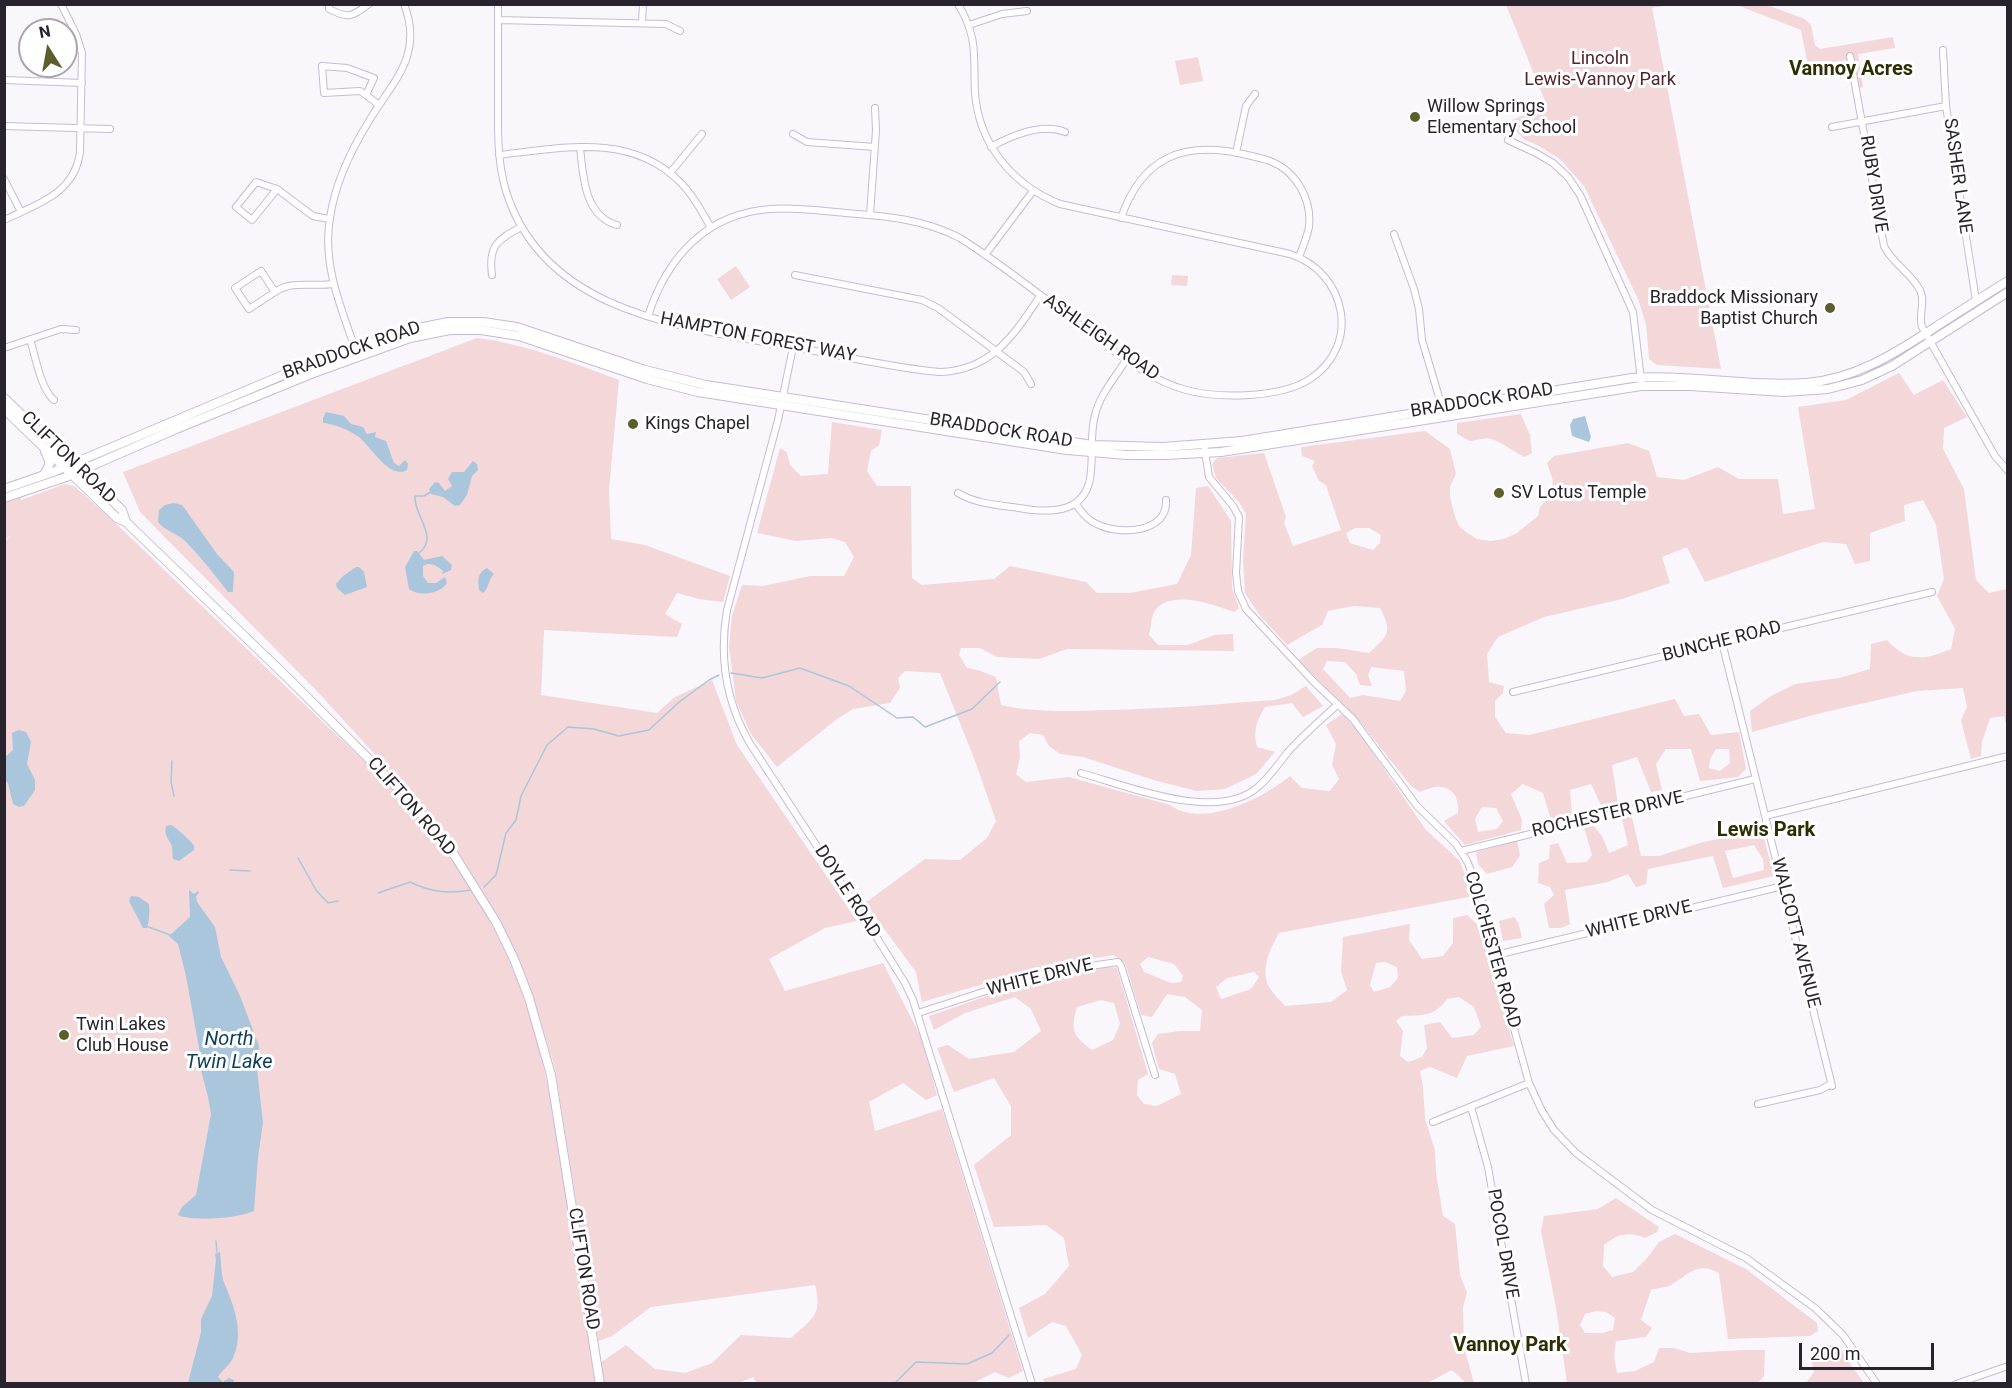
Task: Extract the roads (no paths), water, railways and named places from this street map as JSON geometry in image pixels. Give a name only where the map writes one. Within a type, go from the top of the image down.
[{"type":"main road","name":"BRADDOCK ROAD","points":[[1092,449],[1204,445],[1249,440],[1443,407],[1641,382],[1784,392],[1828,389],[1876,374],[2007,281]]},
{"type":"main road","name":"BRADDOCK ROAD","points":[[1928,337],[2007,292]]},
{"type":"main road","name":"BRADDOCK ROAD","points":[[4,489],[64,467],[241,391],[355,348],[417,327],[448,322],[483,322],[517,327],[685,381],[782,402]]},
{"type":"main road","name":"BRADDOCK ROAD","points":[[4,498],[72,474],[260,394],[427,334],[450,330],[481,330],[519,336],[665,384],[717,396],[782,402],[1092,449],[1164,455],[1204,454],[1641,382]]},
{"type":"main road","name":"CLIFTON ROAD","points":[[4,398],[122,510],[126,522]]},
{"type":"main road","name":"CLIFTON ROAD","points":[[4,409],[117,518],[126,522],[403,793],[450,849],[488,907],[514,959],[529,998],[551,1075],[600,1383]]},
{"type":"main road","points":[[41,444],[50,463],[42,476]]},
{"type":"street","points":[[4,220],[54,196],[70,181],[79,160],[83,61],[80,46],[61,4]]},
{"type":"street","points":[[329,4],[329,9],[346,16],[355,14],[369,4]]},
{"type":"street","points":[[359,357],[333,284],[329,256],[329,219],[342,176],[360,135],[398,80],[407,56],[410,28],[404,4]]},
{"type":"street","name":"HAMPTON FOREST WAY","points":[[498,4],[499,155],[506,190],[521,227],[544,258],[572,283],[604,300],[684,327],[940,372],[972,367],[997,351],[1040,296]]},
{"type":"street","points":[[642,24],[643,4]]},
{"type":"street","name":"ASHLEIGH ROAD","points":[[648,316],[658,288],[671,265],[690,244],[711,228],[739,215],[769,209],[870,215],[904,218],[933,226],[960,238],[1126,360],[1150,376],[1174,387],[1214,396],[1251,395],[1285,389],[1312,378],[1325,366],[1335,350],[1341,332],[1341,310],[1337,295],[1329,281],[1318,269],[1299,257],[1060,204],[1033,191],[1013,175],[991,147],[983,130],[976,102],[975,51],[969,26],[958,4]]},
{"type":"street","points":[[969,26],[1002,14],[1027,11]]},
{"type":"street","points":[[498,20],[671,25],[680,31]]},
{"type":"street","name":"SASHER LANE","points":[[1943,50],[1946,106],[1976,301]]},
{"type":"street","name":"RUBY DRIVE","points":[[1850,57],[1863,120],[1882,239],[1891,257],[1921,292],[1923,302],[1920,321],[1928,337]]},
{"type":"street","points":[[366,95],[374,78],[347,68],[322,66],[324,93],[360,91],[379,105]]},
{"type":"street","points":[[4,80],[82,83]]},
{"type":"street","points":[[1236,153],[1246,106],[1255,94]]},
{"type":"street","points":[[1832,127],[1946,106]]},
{"type":"street","points":[[870,215],[875,147],[875,108]]},
{"type":"street","points":[[4,126],[110,129]]},
{"type":"street","points":[[991,147],[1019,135],[1048,129],[1057,128],[1065,132]]},
{"type":"street","points":[[670,173],[702,134]]},
{"type":"street","points":[[793,134],[807,142],[875,147]]},
{"type":"street","points":[[1508,141],[1553,163],[1568,177],[1580,195],[1633,312],[1641,382]]},
{"type":"street","points":[[499,155],[604,146],[628,151],[651,161],[670,173],[691,195],[711,228]]},
{"type":"street","points":[[580,147],[584,180],[590,201],[602,219],[617,225]]},
{"type":"street","points":[[1121,218],[1134,189],[1160,163],[1191,150],[1217,149],[1236,153],[1275,163],[1290,174],[1300,187],[1307,202],[1309,219],[1308,232],[1299,257]]},
{"type":"street","points":[[4,179],[21,212]]},
{"type":"street","points":[[277,189],[252,220],[236,207],[256,182],[277,189],[313,216],[329,219]]},
{"type":"street","points":[[985,255],[1033,191]]},
{"type":"street","points":[[492,275],[490,259],[495,246],[502,238],[521,227]]},
{"type":"street","points":[[1394,234],[1414,289],[1419,309],[1422,340],[1443,407]]},
{"type":"street","points":[[275,292],[261,271],[235,288],[249,309],[287,285],[333,284]]},
{"type":"street","points":[[795,275],[921,300],[938,308],[997,351],[1024,372],[1031,384]]},
{"type":"street","points":[[4,348],[61,329],[76,330]]},
{"type":"street","points":[[1928,337],[1995,456],[2007,471]]},
{"type":"street","points":[[30,339],[45,388],[54,400]]},
{"type":"street","name":"DOYLE ROAD","points":[[793,347],[782,402],[727,608],[724,664],[730,698],[749,742],[905,983],[918,1013],[1032,1383]]},
{"type":"street","points":[[958,493],[971,500],[1041,512],[1054,512],[1075,503],[1090,480],[1093,424],[1098,404],[1126,360]]},
{"type":"street","name":"COLCHESTER ROAD","points":[[1204,445],[1209,477],[1239,517],[1236,573],[1238,591],[1243,603],[1272,639],[1359,726],[1421,811],[1461,851],[1481,897],[1504,996],[1529,1083],[1549,1122],[1576,1153],[1652,1210],[1746,1258],[1815,1308],[1843,1335],[1877,1383]]},
{"type":"street","points":[[1075,503],[1086,517],[1098,525],[1134,530],[1150,526],[1163,516],[1166,510],[1166,500]]},
{"type":"street","name":"BUNCHE ROAD","points":[[1513,692],[1932,592]]},
{"type":"street","name":"WALCOTT AVENUE","points":[[1722,642],[1832,1085],[1758,1104]]},
{"type":"street","points":[[1081,773],[1173,799],[1200,803],[1238,799],[1258,788],[1295,745],[1338,704]]},
{"type":"street","points":[[1765,816],[2007,756]]},
{"type":"street","name":"ROCHESTER DRIVE","points":[[1461,851],[1755,779]]},
{"type":"street","name":"WHITE DRIVE","points":[[1496,955],[1783,886]]},
{"type":"street","name":"WHITE DRIVE","points":[[918,1013],[1023,979],[1056,971],[1118,962],[1155,1075]]},
{"type":"street","points":[[1433,1122],[1529,1083]]},
{"type":"street","name":"POCOL DRIVE","points":[[1471,1107],[1488,1167],[1526,1383]]},
{"type":"street","points":[[1956,1383],[2007,1366]]},
{"type":"water","points":[[326,412],[344,416],[351,424],[363,427],[367,434],[376,432],[375,437],[386,441],[394,463],[399,466],[405,460],[408,464],[407,470],[401,472],[388,467],[359,437],[342,428],[323,423]]},
{"type":"water","points":[[1585,416],[1591,437],[1589,442],[1572,436],[1570,425],[1573,419]]},
{"type":"water","points":[[473,461],[477,464],[478,470],[472,476],[467,495],[460,505],[455,506],[443,497],[431,494],[429,489],[435,482],[439,483],[445,491],[452,486],[448,479],[452,472],[464,472]]},
{"type":"water","points":[[174,503],[182,505],[217,554],[234,572],[233,592],[228,592],[185,541],[158,522],[159,510],[165,505]]},
{"type":"water","points":[[414,551],[417,551],[424,560],[442,556],[452,565],[451,570],[442,574],[443,571],[439,567],[428,564],[423,566],[423,576],[428,583],[436,583],[445,577],[447,583],[440,590],[424,594],[409,589],[405,567]]},
{"type":"water","points":[[356,567],[364,572],[367,587],[345,595],[336,584]]},
{"type":"water","points":[[487,568],[494,574],[483,593],[479,590],[478,583],[481,572]]},
{"type":"water","points":[[19,730],[26,732],[31,742],[27,764],[35,780],[35,790],[24,806],[19,807],[13,804],[8,783],[5,780],[4,758],[13,750],[12,733]]},
{"type":"water","points":[[171,825],[194,846],[194,850],[179,861],[173,859],[172,846],[166,833],[166,826]]},
{"type":"water","name":"North Twin Lake","points":[[189,890],[194,894],[198,891],[197,902],[215,927],[221,957],[240,996],[259,1046],[257,1069],[263,1123],[254,1211],[205,1219],[178,1215],[182,1207],[196,1195],[211,1114],[201,1070],[186,976],[178,944],[169,936],[190,917]]},
{"type":"water","points":[[131,896],[139,897],[149,904],[147,928],[143,928],[129,901]]},
{"type":"water","points":[[220,1252],[223,1277],[237,1321],[238,1340],[233,1358],[218,1377],[223,1382],[229,1378],[234,1380],[233,1383],[188,1383],[201,1332],[201,1319],[212,1296],[215,1254]]},
{"type":"waterway","points":[[419,553],[425,547],[427,540],[415,503],[415,496],[424,496],[431,492]]},
{"type":"waterway","points":[[731,673],[762,678],[800,668],[849,686],[897,718],[913,717],[925,727],[972,709],[1000,682]]},
{"type":"waterway","points":[[484,887],[496,875],[506,833],[516,820],[521,796],[547,745],[568,727],[594,729],[619,736],[649,730],[678,703],[719,675]]},
{"type":"waterway","points":[[172,761],[171,782],[174,796]]},
{"type":"waterway","points":[[298,858],[316,890],[328,903],[338,901]]},
{"type":"waterway","points":[[230,870],[250,871]]},
{"type":"waterway","points":[[378,893],[410,882],[439,891],[471,890]]},
{"type":"waterway","points":[[146,926],[170,935]]},
{"type":"waterway","points":[[216,1241],[217,1252]]},
{"type":"waterway","points":[[894,1384],[916,1362],[967,1364],[992,1353],[1009,1335]]},
{"type":"place","name":"Willow Springs Elementary School","points":[[1415,117]]},
{"type":"place","name":"Braddock Missionary Baptist Church","points":[[1830,308]]},
{"type":"place","name":"Kings Chapel","points":[[633,424]]},
{"type":"place","name":"SV Lotus Temple","points":[[1499,493]]},
{"type":"place","name":"Twin Lakes Club House","points":[[64,1035]]},
{"type":"district","name":"Vannoy Acres","points":[[1851,70]]},
{"type":"district","name":"Lewis Park","points":[[1766,831]]},
{"type":"district","name":"Vannoy Park","points":[[1510,1346]]},
{"type":"park label","name":"Lincoln Lewis-Vannoy Park","points":[[1600,69]]}]
